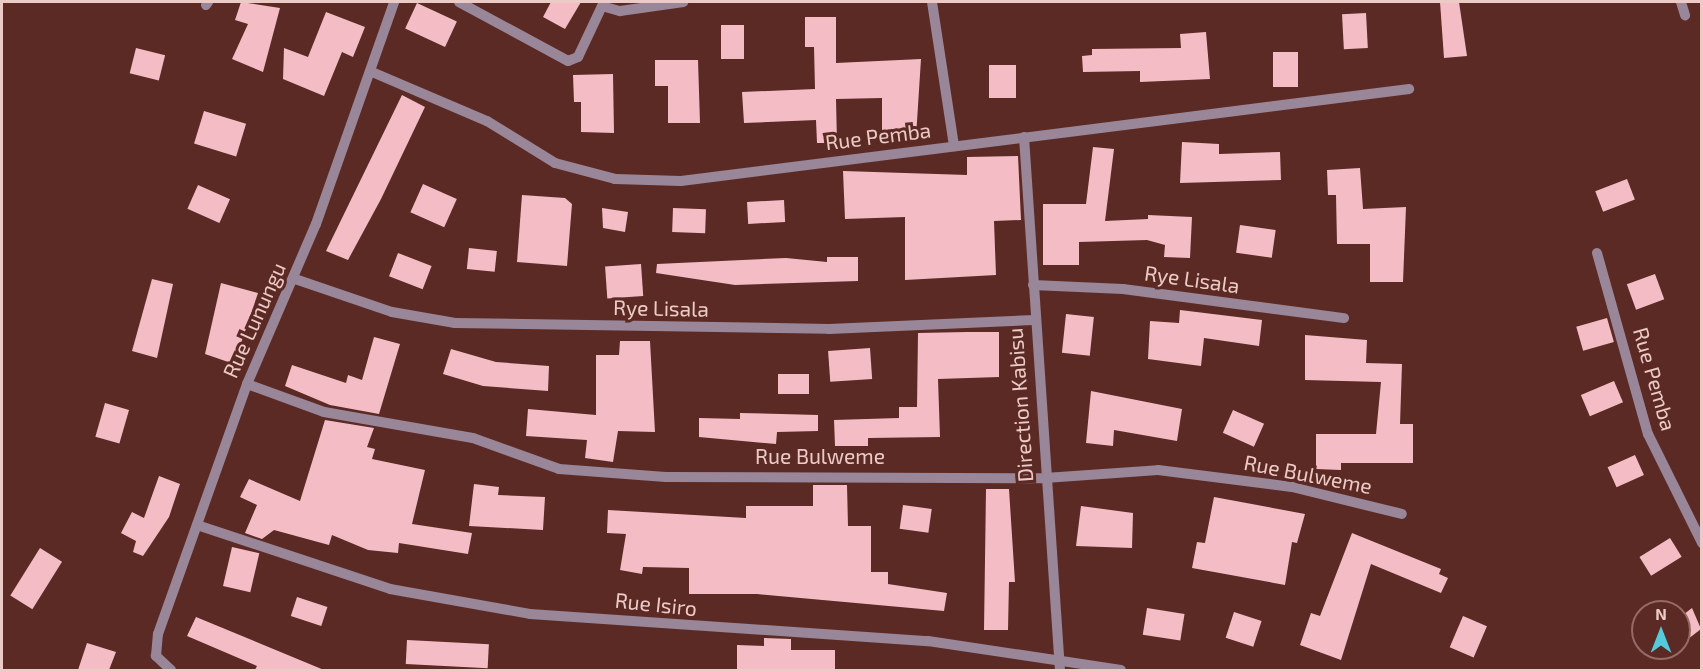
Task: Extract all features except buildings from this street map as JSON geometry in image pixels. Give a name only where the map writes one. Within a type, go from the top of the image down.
[{"type":"street","name":"Rue Lunungu","points":[[171,670],[156,656],[158,634],[247,384],[295,279],[372,72],[394,2]]},
{"type":"street","points":[[459,2],[479,7],[568,61],[578,57],[602,6],[620,11],[683,2]]},
{"type":"street","points":[[932,2],[954,146]]},
{"type":"street","points":[[1682,2],[1685,15]]},
{"type":"street","name":"Rue Pemba","points":[[372,72],[487,121],[555,163],[615,179],[681,181],[1409,89]]},
{"type":"street","name":"Direction Kabisu","points":[[1024,137],[1034,320],[1060,667]]},
{"type":"street","name":"Rue Pemba","points":[[1597,254],[1648,434],[1701,543]]},
{"type":"street","name":"Rye Lisala","points":[[295,279],[392,312],[454,323],[829,329],[1034,320]]},
{"type":"street","name":"Rye Lisala","points":[[1033,285],[1123,289],[1344,318]]},
{"type":"street","name":"Rue Bulweme","points":[[247,384],[324,412],[473,438],[559,469],[666,477],[1045,478],[1158,470],[1292,487],[1402,514]]},
{"type":"street","name":"Rue Isiro","points":[[197,525],[390,590],[530,614],[928,641],[1060,667],[1121,670]]}]
